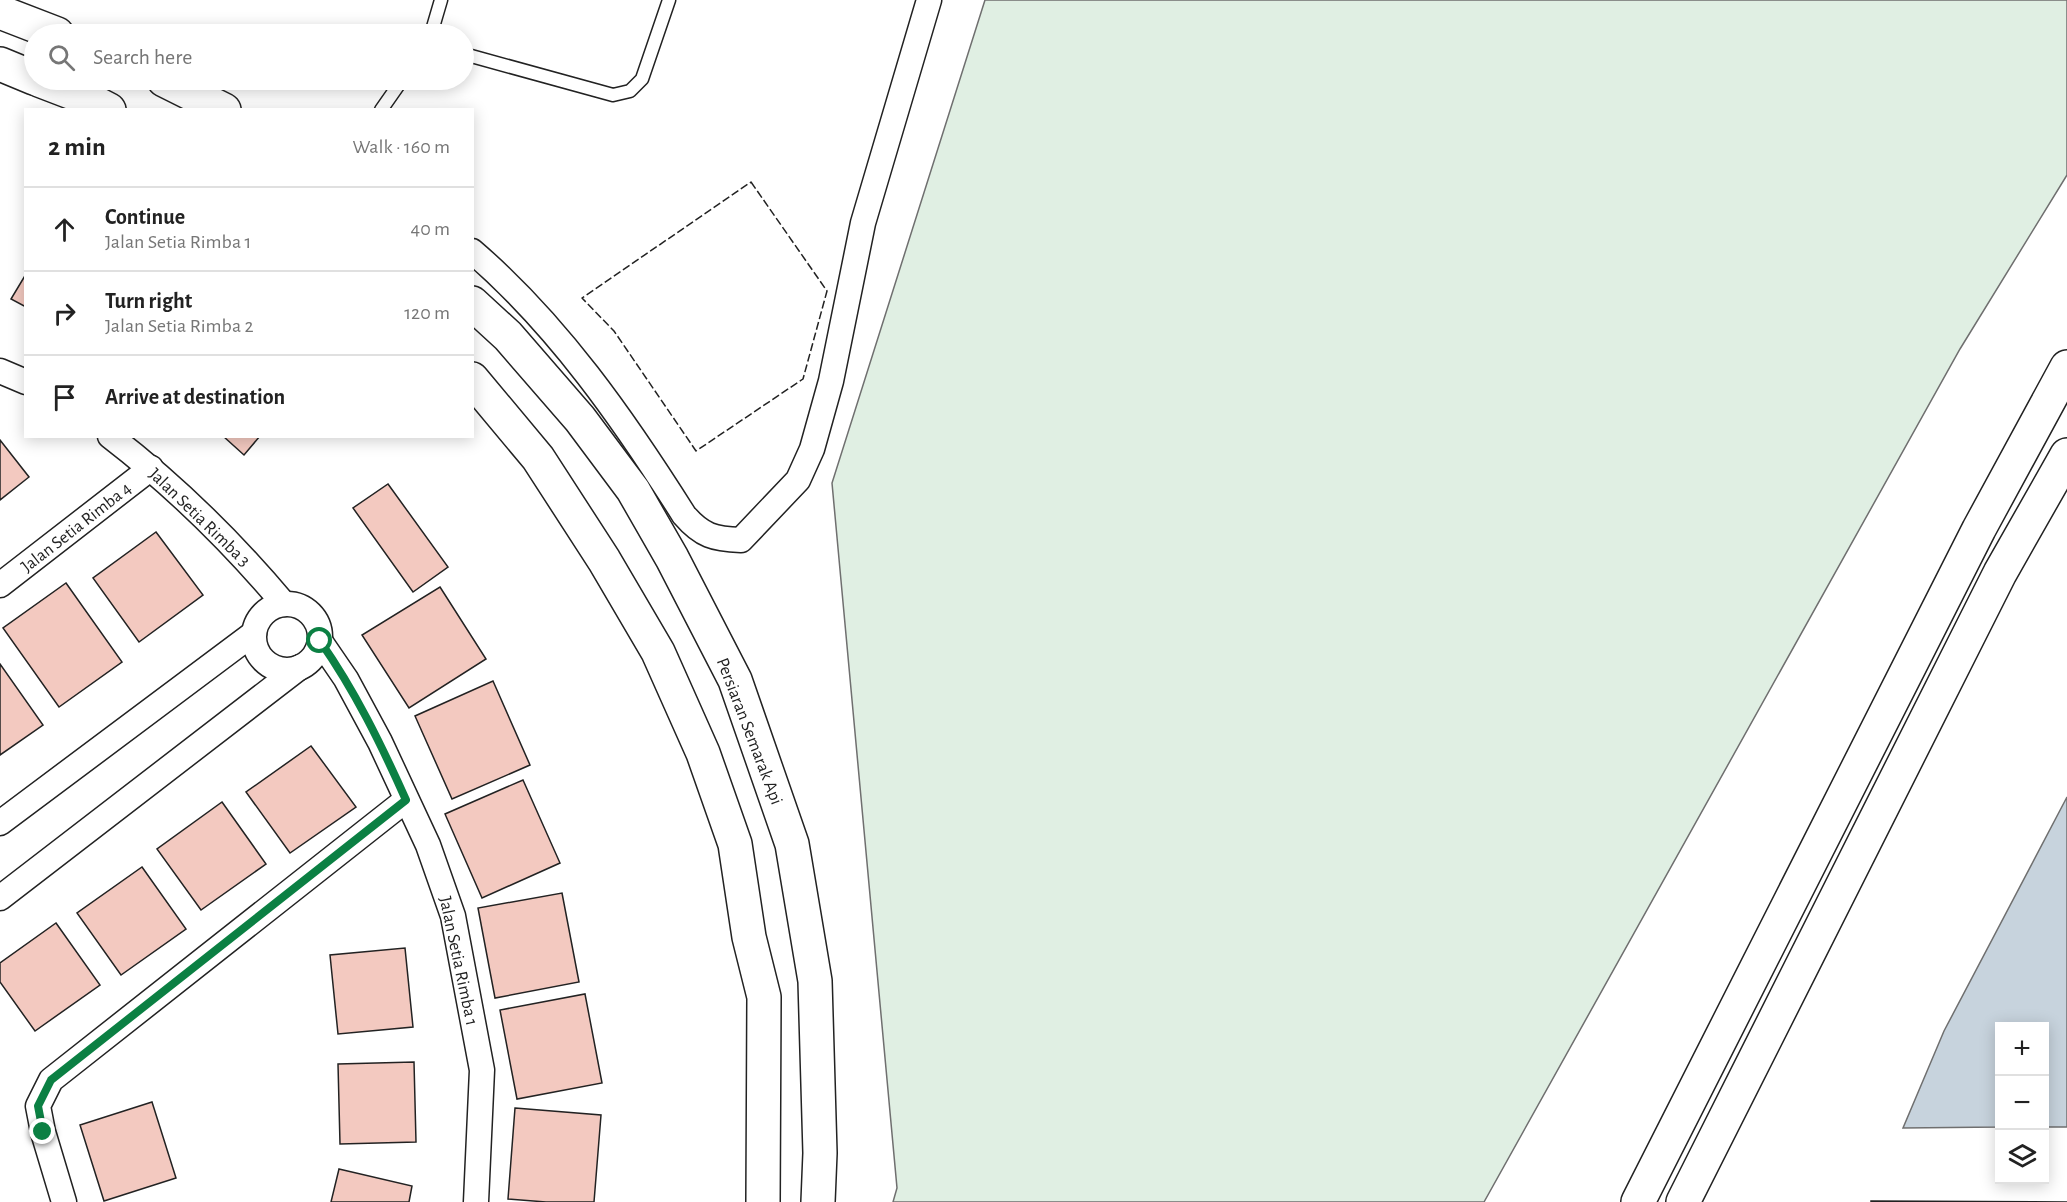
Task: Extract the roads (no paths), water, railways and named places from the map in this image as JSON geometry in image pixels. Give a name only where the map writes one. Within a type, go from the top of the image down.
[{"type":"main road","points":[[0,12],[31,24]]},
{"type":"main road","points":[[0,64],[24,74]]},
{"type":"main road","points":[[65,90],[105,108]]},
{"type":"main road","points":[[184,90],[220,108]]},
{"type":"main road","name":"Persiaran Semarak Api","points":[[474,305],[508,336],[580,419],[633,490],[672,558],[735,680],[792,844],[815,981],[820,1153],[818,1202]]},
{"type":"main road","points":[[1638,1202],[1979,529],[2067,367]]},
{"type":"main road","points":[[474,380],[538,458],[604,560],[658,652],[703,753],[735,844],[749,937],[764,997],[763,1202]]},
{"type":"main road","points":[[1683,1202],[2000,573],[2067,455]]},
{"type":"street","points":[[474,253],[534,311],[573,357],[696,529],[720,539],[741,540],[798,480],[812,449],[831,381],[863,223],[929,0]]},
{"type":"street","points":[[0,371],[24,381]]},
{"type":"street","name":"Jalan Setia Rimba 3","points":[[113,438],[151,468],[202,514],[284,604]]},
{"type":"street","name":"Jalan Setia Rimba 4","points":[[0,585],[151,468]]},
{"type":"street","points":[[0,898],[314,657],[320,641],[320,631],[311,614],[294,604],[274,607],[264,613],[257,622],[254,633],[256,646],[262,658],[273,666],[286,669],[300,667]]},
{"type":"street","points":[[0,823],[254,633]]},
{"type":"street","name":"Jalan Setia Rimba 1","points":[[320,641],[346,679],[375,731],[428,845],[453,916],[482,1070],[476,1202]]},
{"type":"street","points":[[64,1202],[43,1132],[38,1106],[51,1080],[406,800]]},
{"type":"lane","points":[[434,24],[441,0]]},
{"type":"lane","points":[[474,57],[613,95],[630,91],[642,79],[669,0]]},
{"type":"lane","points":[[382,108],[395,90]]}]
